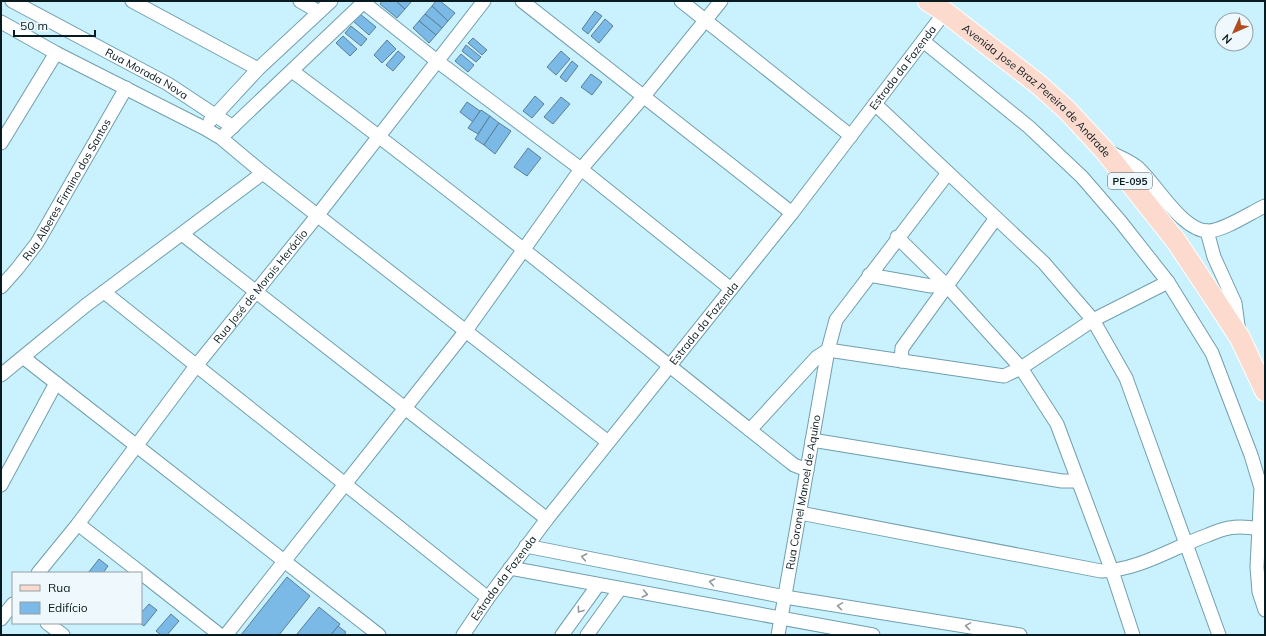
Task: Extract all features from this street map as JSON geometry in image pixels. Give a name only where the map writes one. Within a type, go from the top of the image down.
[{"type":"main road","name":"Avenida Jose Braz Pereira de Andrade","points":[[928,1],[946,12],[1038,84],[1067,110],[1104,150],[1176,241],[1240,338],[1265,391]]},
{"type":"street","name":"Rua Morada Nova","points":[[12,1],[168,84],[233,126]]},
{"type":"street","points":[[132,1],[258,69]]},
{"type":"street","points":[[300,1],[319,12]]},
{"type":"street","points":[[204,128],[258,69],[331,1]]},
{"type":"street","name":"Rua José de Morais Heráclio","points":[[39,572],[78,524],[196,366],[317,216],[484,1]]},
{"type":"street","points":[[522,1],[792,213]]},
{"type":"street","points":[[681,1],[851,136]]},
{"type":"street","points":[[226,635],[465,332],[523,248],[581,169],[644,96],[721,1]]},
{"type":"street","points":[[220,138],[364,2],[437,61],[581,169],[731,289]]},
{"type":"street","name":"Estrada da Fazenda","points":[[463,635],[526,546],[668,366],[792,213],[946,12]]},
{"type":"street","points":[[1,22],[56,53],[204,128],[220,138],[263,174],[608,442]]},
{"type":"street","points":[[923,41],[1030,127],[1082,177],[1120,221],[1168,282],[1212,353],[1262,488],[1257,567],[1259,592],[1265,610]]},
{"type":"street","points":[[1,143],[56,53]]},
{"type":"street","points":[[292,71],[379,136],[523,248],[668,366],[794,465],[807,470]]},
{"type":"street","name":"Rua Alberes Firmino dos Santos","points":[[1,287],[17,269],[37,242],[126,88]]},
{"type":"street","points":[[875,104],[1044,263],[1093,320],[1126,378],[1220,635]]},
{"type":"street","points":[[1104,150],[1137,167],[1188,223],[1207,231],[1222,227],[1265,206]]},
{"type":"street","name":"Rua Coronel Manoel de Aquino","points":[[778,635],[828,350],[836,320],[897,237],[948,173]]},
{"type":"street","points":[[1,375],[104,292],[263,174]]},
{"type":"street","points":[[901,361],[902,348],[946,285],[996,218]]},
{"type":"street","points":[[1207,231],[1214,257],[1235,303],[1240,338]]},
{"type":"street","points":[[182,234],[547,519]]},
{"type":"street","points":[[897,237],[946,285],[1021,368],[1056,424],[1112,571],[1133,635]]},
{"type":"street","points":[[869,275],[931,286],[946,285]]},
{"type":"street","points":[[750,430],[817,357],[828,350],[1004,376],[1021,368],[1093,320],[1168,282]]},
{"type":"street","points":[[104,292],[488,598]]},
{"type":"street","points":[[24,358],[283,562],[379,635]]},
{"type":"street","points":[[1,485],[56,383]]},
{"type":"street","points":[[812,440],[1062,481],[1078,482]]},
{"type":"street","points":[[800,513],[1093,570],[1112,571],[1155,558],[1187,543],[1227,528],[1242,526],[1259,529]]},
{"type":"street","points":[[78,524],[140,572]]},
{"type":"street","points":[[526,546],[785,597],[1020,635]]},
{"type":"street","points":[[510,568],[873,635]]},
{"type":"street","points":[[142,574],[220,635]]},
{"type":"street","points":[[562,635],[598,585]]},
{"type":"street","points":[[587,635],[620,589]]},
{"type":"street","points":[[1,619],[12,605]]},
{"type":"street","points":[[48,624],[63,635]]},
{"type":"building","points":[[382,1],[396,1],[405,9],[397,18],[380,4]]},
{"type":"building","points":[[396,1],[409,1],[411,2],[405,9]]},
{"type":"building","points":[[436,1],[440,1],[455,13],[448,21],[432,6]]},
{"type":"building","points":[[432,6],[448,21],[442,28],[425,14]]},
{"type":"building","points":[[595,11],[602,16],[588,34],[582,29]]},
{"type":"building","points":[[360,14],[376,27],[369,35],[353,21]]},
{"type":"building","points":[[425,14],[442,28],[436,35],[419,21]]},
{"type":"building","points":[[605,19],[613,26],[599,43],[591,36]]},
{"type":"building","points":[[419,21],[436,35],[429,43],[413,28]]},
{"type":"building","points":[[351,26],[367,39],[361,46],[345,33]]},
{"type":"building","points":[[343,36],[357,49],[350,56],[336,43]]},
{"type":"building","points":[[473,38],[487,50],[482,55],[468,43]]},
{"type":"building","points":[[387,40],[396,49],[382,63],[374,55]]},
{"type":"building","points":[[466,45],[481,57],[476,62],[462,51]]},
{"type":"building","points":[[398,51],[405,57],[393,71],[386,65]]},
{"type":"building","points":[[561,51],[570,59],[556,75],[547,67]]},
{"type":"building","points":[[461,54],[474,65],[468,72],[455,61]]},
{"type":"building","points":[[572,61],[578,66],[566,82],[560,77]]},
{"type":"building","points":[[591,74],[602,82],[592,95],[581,87]]},
{"type":"building","points":[[535,96],[544,104],[532,118],[523,111]]},
{"type":"building","points":[[561,97],[570,104],[553,124],[544,117]]},
{"type":"building","points":[[467,102],[480,111],[473,122],[460,112]]},
{"type":"building","points":[[481,110],[490,116],[478,134],[468,128]]},
{"type":"building","points":[[490,116],[499,123],[484,145],[475,139]]},
{"type":"building","points":[[499,123],[511,131],[495,154],[484,145]]},
{"type":"building","points":[[528,148],[541,158],[527,176],[514,167]]},
{"type":"building","points":[[99,559],[108,566],[104,572],[89,572]]},
{"type":"building","points":[[287,577],[310,596],[279,635],[241,635]]},
{"type":"building","points":[[149,604],[157,610],[144,626],[141,624],[142,612]]},
{"type":"building","points":[[319,607],[340,624],[331,635],[298,635],[297,634]]},
{"type":"building","points":[[171,614],[179,621],[167,635],[161,635],[156,631]]},
{"type":"building","points":[[338,626],[346,632],[344,635],[331,635]]}]
